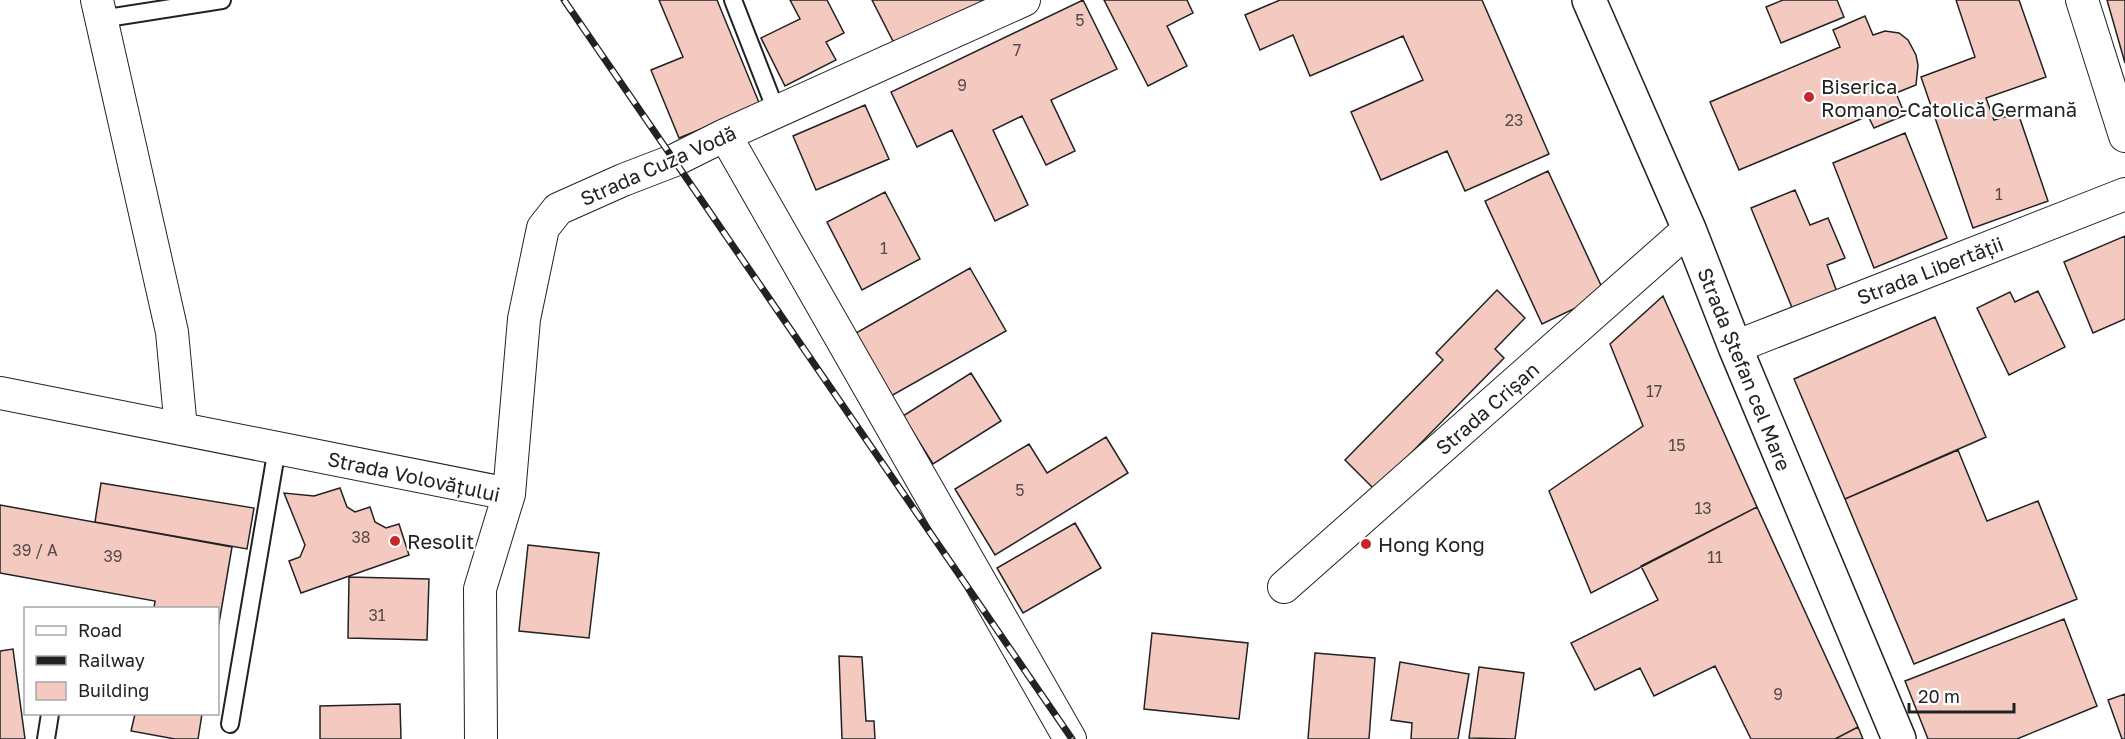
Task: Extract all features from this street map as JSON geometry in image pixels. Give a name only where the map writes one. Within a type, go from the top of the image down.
[{"type":"main road","name":"Strada Ștefan cel Mare","points":[[1589,0],[1689,230],[1735,347],[1899,739]]},
{"type":"street","name":"Strada Cuza Vodă","points":[[509,494],[524,319],[543,228],[558,209],[675,160],[725,135],[1024,0]]},
{"type":"street","points":[[2082,0],[2125,136]]},
{"type":"street","points":[[99,10],[172,332],[182,429]]},
{"type":"street","points":[[725,135],[1070,739]]},
{"type":"street","name":"Strada Libertății","points":[[1735,347],[2125,194]]},
{"type":"street","name":"Strada Crișan","points":[[1284,587],[1689,230]]},
{"type":"street","name":"Strada Volovățului","points":[[0,393],[509,494],[480,589],[481,739]]},
{"type":"lane","points":[[99,10],[222,0]]},
{"type":"lane","points":[[733,0],[777,113]]},
{"type":"lane","points":[[230,724],[277,448]]},
{"type":"lane","points":[[45,739],[50,715]]},
{"type":"building","points":[[659,0],[717,0],[760,105],[679,138],[651,70],[683,57]]},
{"type":"building","points":[[790,0],[827,0],[844,33],[826,42],[836,60],[785,86],[761,38],[800,19]]},
{"type":"building","points":[[872,0],[994,0],[897,49]]},
{"type":"building","points":[[1083,0],[1117,69],[1051,100],[1075,151],[1046,165],[1022,116],[993,130],[1028,205],[995,221],[952,130],[917,147],[891,92]]},
{"type":"building","points":[[1104,0],[1187,0],[1193,13],[1167,26],[1187,66],[1148,86]]},
{"type":"building","points":[[1280,0],[1482,0],[1549,154],[1465,191],[1447,151],[1381,180],[1351,112],[1423,80],[1403,36],[1310,76],[1293,35],[1260,50],[1245,15]]},
{"type":"building","points":[[1783,0],[1837,0],[1844,17],[1781,43],[1766,7]]},
{"type":"building","points":[[1956,0],[2019,0],[2046,77],[1986,98],[1994,120],[2018,113],[2048,201],[1973,228],[1921,77],[1975,57]]},
{"type":"building","points":[[2107,0],[2125,0],[2125,63]]},
{"type":"building","name":"Biserica Romano-Catolică Germană","points":[[1865,16],[1873,35],[1885,31],[1899,33],[1908,40],[1916,55],[1918,65],[1916,85],[1896,93],[1905,115],[1874,128],[1868,116],[1739,170],[1710,102],[1840,47],[1833,30]]},
{"type":"building","points":[[865,105],[889,159],[816,190],[793,136]]},
{"type":"building","points":[[1905,133],[1947,238],[1874,268],[1833,163]]},
{"type":"building","points":[[1548,171],[1605,294],[1542,324],[1485,201]]},
{"type":"building","points":[[1795,190],[1810,225],[1828,218],[1845,258],[1827,265],[1837,292],[1793,310],[1751,208]]},
{"type":"building","points":[[885,192],[920,259],[862,290],[827,222]]},
{"type":"building","points":[[2125,236],[2125,319],[2093,333],[2064,262]]},
{"type":"building","points":[[970,268],[1006,331],[884,400],[849,337]]},
{"type":"building","points":[[1497,290],[1525,318],[1495,349],[1504,358],[1375,490],[1345,460],[1443,360],[1436,353]]},
{"type":"building","points":[[2038,291],[2065,347],[2009,375],[1977,308],[2010,292],[2015,302]]},
{"type":"building","points":[[1663,296],[1757,507],[1591,593],[1549,491],[1643,426],[1610,344]]},
{"type":"building","points":[[1935,317],[1986,437],[1845,499],[1794,379]]},
{"type":"building","points":[[971,373],[1001,421],[933,464],[903,416]]},
{"type":"building","points":[[1106,437],[1128,473],[995,555],[955,489],[1029,444],[1047,473]]},
{"type":"building","points":[[1958,450],[1987,521],[2038,501],[2077,599],[1914,664],[1845,499]]},
{"type":"building","points":[[101,483],[254,508],[247,549],[95,522]]},
{"type":"building","points":[[340,488],[347,507],[355,512],[370,507],[375,522],[386,528],[399,524],[409,555],[301,593],[289,561],[300,557],[305,545],[284,493],[314,496]]},
{"type":"building","points":[[0,505],[232,547],[219,623],[219,607],[154,607],[155,601],[0,573]]},
{"type":"building","points":[[1757,507],[1858,727],[1835,739],[1751,739],[1715,666],[1654,696],[1640,668],[1595,690],[1571,643],[1658,600],[1641,566]]},
{"type":"building","points":[[1075,523],[1101,568],[1023,613],[997,568]]},
{"type":"building","points":[[528,545],[599,553],[589,638],[519,631]]},
{"type":"building","points":[[349,577],[429,579],[427,640],[348,638]]},
{"type":"building","points":[[2064,619],[2097,706],[2017,739],[1928,739],[1905,681]]},
{"type":"building","points":[[1152,633],[1248,643],[1239,719],[1144,709]]},
{"type":"building","points":[[13,649],[25,739],[0,739],[0,651]]},
{"type":"building","points":[[1315,653],[1375,658],[1369,739],[1308,739]]},
{"type":"building","points":[[839,656],[862,657],[866,721],[874,721],[875,739],[842,739]]},
{"type":"building","points":[[1400,662],[1469,674],[1458,739],[1411,739],[1412,723],[1391,720]]},
{"type":"building","points":[[1479,667],[1524,673],[1515,739],[1469,738]]},
{"type":"building","points":[[2125,694],[2125,739],[2122,739],[2108,700]]},
{"type":"building","points":[[400,704],[401,739],[320,739],[320,706]]},
{"type":"building","points":[[135,715],[202,715],[198,739],[175,739],[131,731]]},
{"type":"building","points":[[1858,727],[1863,739],[1835,739]]},
{"type":"railway","points":[[564,0],[1072,739]]},
{"type":"place","name":"Biserica Romano-Catolică Germană","points":[[1809,97]]},
{"type":"place","name":"Resolit","points":[[395,541]]},
{"type":"place","name":"Hong Kong","points":[[1366,544]]}]
